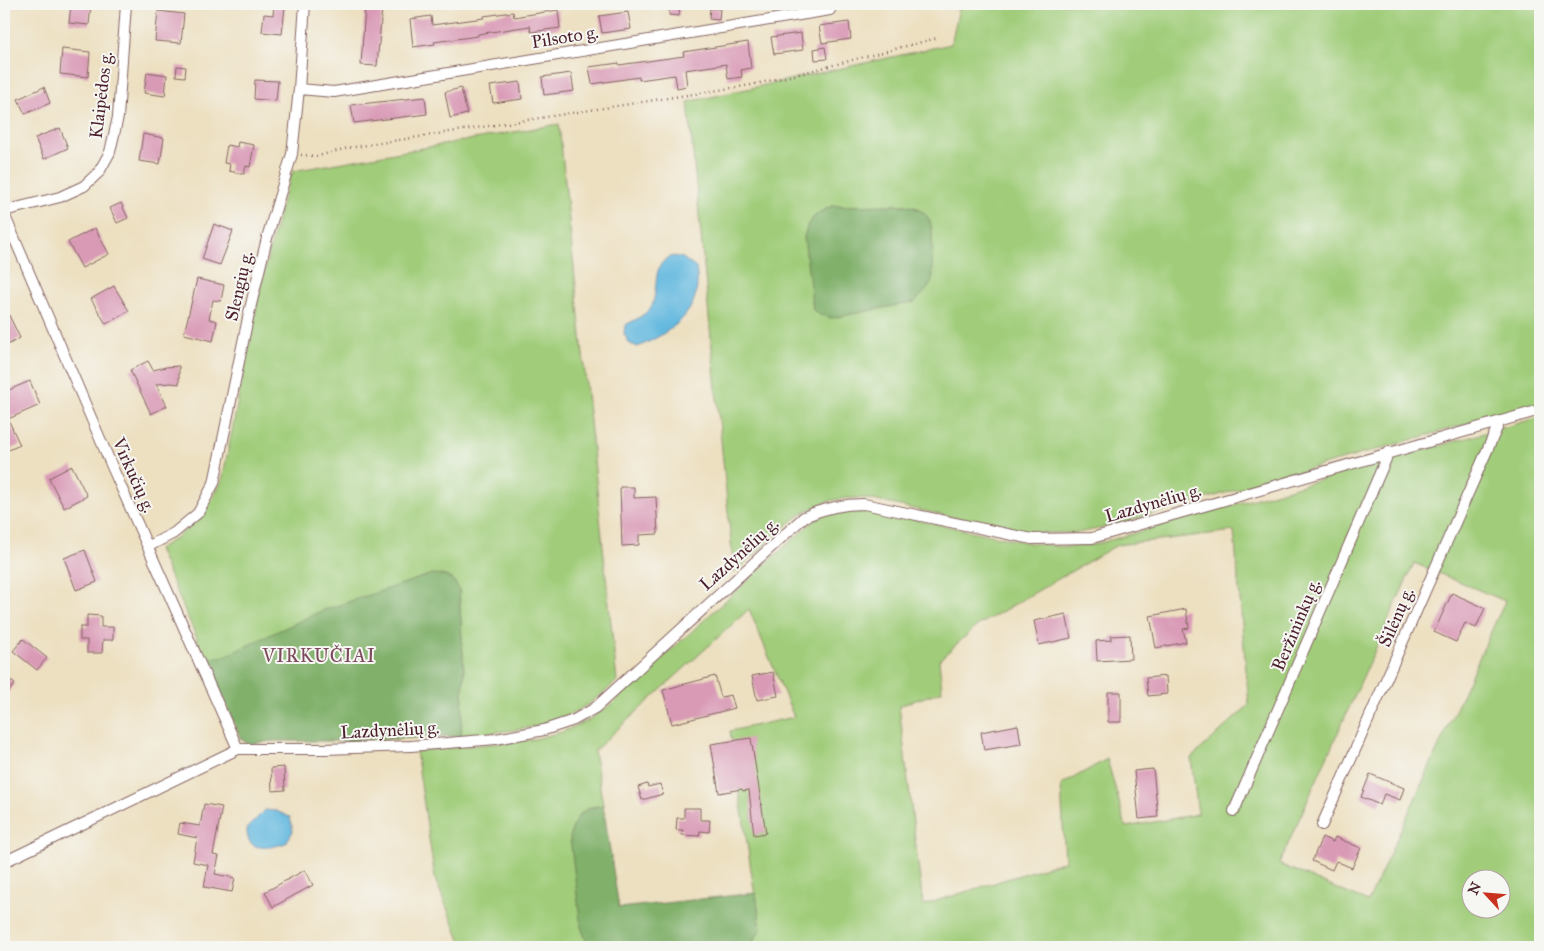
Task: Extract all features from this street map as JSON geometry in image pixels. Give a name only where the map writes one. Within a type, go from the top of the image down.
[{"type":"street","name":"Klaipėdos g.","points":[[4,213],[60,197],[84,186],[99,172],[110,152],[118,117],[126,4]]},
{"type":"street","name":"Slengių g.","points":[[149,546],[174,533],[198,513],[214,483],[266,238],[292,154],[305,4]]},
{"type":"street","name":"Pilsoto g.","points":[[299,89],[334,92],[830,10],[829,4]]},
{"type":"street","name":"Virkučių g.","points":[[4,213],[113,469],[238,749]]},
{"type":"street","name":"Lazdynėlių g.","points":[[4,862],[238,749],[392,747],[496,739],[544,730],[574,720],[595,708],[804,517],[822,509],[846,504],[864,504],[1032,539],[1092,538],[1540,410]]},
{"type":"street","name":"Šilėnų g.","points":[[1322,825],[1500,421]]},
{"type":"street","name":"Beržininkų g.","points":[[1234,811],[1388,452]]},
{"type":"path","points":[[292,154],[318,156],[348,148],[752,85],[937,38]]},
{"type":"green space","points":[[960,4],[1540,4],[1540,403],[1103,528],[1077,533],[1036,533],[1008,529],[863,498],[834,500],[812,508],[800,515],[734,573],[688,102],[951,44]],"holes":[[[905,205],[918,208],[808,224],[817,214],[832,206]]]},
{"type":"green space","points":[[559,124],[617,681],[590,703],[560,719],[524,729],[461,736],[464,672],[459,590],[454,581],[225,656],[206,659],[158,549],[177,537],[203,516],[222,481],[261,285],[282,201],[293,171]]},
{"type":"green space","points":[[905,205],[923,212],[931,223],[933,274],[931,283],[925,292],[915,302],[832,318],[820,315],[813,310],[804,237],[808,224],[817,214],[832,206]]},
{"type":"green space","points":[[1540,417],[1540,947],[717,947],[743,946],[756,936],[760,929],[730,731],[794,717],[749,609],[594,751],[603,805],[587,808],[585,938],[592,947],[463,947],[435,879],[416,751],[530,740],[562,732],[589,720],[613,703],[812,522],[830,512],[849,510],[877,512],[1030,543],[1066,547],[1093,545]],"holes":[[[1234,531],[1249,705],[1191,758],[1198,814],[1126,827],[1107,759],[1061,785],[1065,861],[923,905],[899,706],[942,691],[939,660],[977,626],[1117,545]],[[1414,563],[1505,601],[1368,902],[1279,864]]]},
{"type":"green space","points":[[432,574],[448,577],[459,590],[464,672],[461,736],[345,741],[274,741],[248,744],[241,739],[206,659],[225,656],[321,611]]},
{"type":"green space","points":[[603,805],[619,908],[756,893],[761,929],[753,942],[743,946],[592,947],[585,938],[581,927],[570,837],[574,823],[580,814]]},
{"type":"water","points":[[674,256],[683,258],[696,268],[697,283],[695,296],[690,308],[683,318],[663,334],[638,347],[630,344],[624,334],[625,325],[649,310],[654,301],[658,270],[666,259]]},
{"type":"water","points":[[265,810],[276,811],[290,817],[293,831],[286,843],[260,847],[250,842],[247,836],[247,828]]},
{"type":"building","points":[[71,4],[91,4],[89,25],[69,23]]},
{"type":"building","points":[[670,4],[680,4],[679,16],[669,15]]},
{"type":"building","points":[[274,6],[285,7],[282,34],[262,32],[264,14],[273,15]]},
{"type":"building","points":[[365,6],[382,8],[377,66],[361,65]]},
{"type":"building","points":[[710,8],[720,9],[719,20],[709,19]]},
{"type":"building","points":[[558,10],[560,28],[531,32],[530,26],[413,47],[410,19],[431,16],[432,25],[513,12],[514,17]]},
{"type":"building","points":[[158,11],[184,14],[181,43],[155,41]]},
{"type":"building","points":[[628,12],[631,29],[602,33],[599,16]]},
{"type":"building","points":[[849,22],[851,39],[822,43],[819,26]]},
{"type":"building","points":[[801,33],[803,50],[774,54],[771,37]]},
{"type":"building","points":[[748,42],[751,68],[741,70],[742,77],[728,79],[726,64],[685,70],[687,86],[677,88],[675,75],[639,80],[639,77],[592,84],[589,67],[684,56],[683,52]]},
{"type":"building","points":[[825,47],[827,59],[815,60],[814,49]]},
{"type":"building","points":[[62,49],[90,52],[88,77],[60,74]]},
{"type":"building","points":[[177,66],[186,67],[185,77],[176,76]]},
{"type":"building","points":[[147,72],[167,75],[165,96],[144,93]]},
{"type":"building","points":[[571,73],[574,91],[544,95],[542,77]]},
{"type":"building","points":[[255,80],[278,81],[276,101],[254,99]]},
{"type":"building","points":[[520,82],[522,99],[493,103],[490,86]]},
{"type":"building","points":[[44,87],[50,103],[25,114],[18,99]]},
{"type":"building","points":[[461,88],[467,114],[450,118],[445,92]]},
{"type":"building","points":[[425,97],[427,114],[354,123],[351,105]]},
{"type":"building","points":[[60,128],[68,148],[44,159],[35,138]]},
{"type":"building","points":[[143,134],[164,138],[160,164],[139,161]]},
{"type":"building","points":[[238,142],[254,145],[250,167],[246,166],[244,174],[229,171],[230,164],[224,163],[227,145],[237,147]]},
{"type":"building","points":[[121,203],[128,218],[117,223],[110,208]]},
{"type":"building","points":[[214,224],[233,231],[220,265],[202,259]]},
{"type":"building","points":[[95,228],[109,254],[82,268],[68,242]]},
{"type":"building","points":[[197,279],[224,285],[221,301],[213,300],[209,319],[217,321],[213,341],[184,334]]},
{"type":"building","points":[[114,286],[129,311],[106,324],[91,299]]},
{"type":"building","points":[[4,305],[20,338],[4,347]]},
{"type":"building","points":[[148,361],[153,370],[179,366],[179,384],[156,384],[167,406],[151,414],[130,370]]},
{"type":"building","points":[[30,381],[40,405],[8,419],[20,445],[4,452],[4,392]]},
{"type":"building","points":[[72,466],[87,496],[64,508],[49,478]]},
{"type":"building","points":[[620,487],[634,487],[634,498],[656,497],[658,534],[639,535],[639,545],[622,546]]},
{"type":"building","points":[[85,550],[97,582],[76,590],[64,558]]},
{"type":"building","points":[[1452,593],[1485,608],[1476,628],[1465,623],[1456,642],[1434,632]]},
{"type":"building","points":[[1186,609],[1189,628],[1183,629],[1186,642],[1156,648],[1150,616]]},
{"type":"building","points":[[1066,614],[1071,638],[1039,645],[1034,621]]},
{"type":"building","points":[[87,615],[101,616],[101,627],[113,627],[113,640],[103,640],[102,653],[87,653],[87,640],[80,640],[80,627],[87,627]]},
{"type":"building","points":[[1130,635],[1131,659],[1097,661],[1096,641],[1111,640],[1111,636]]},
{"type":"building","points":[[23,639],[47,658],[37,670],[13,651]]},
{"type":"building","points":[[773,672],[778,696],[757,700],[752,676]]},
{"type":"building","points":[[4,675],[15,684],[4,697]]},
{"type":"building","points":[[715,676],[721,697],[731,695],[735,708],[672,724],[663,690]]},
{"type":"building","points":[[1166,676],[1167,694],[1148,696],[1146,678]]},
{"type":"building","points":[[1108,692],[1121,692],[1121,722],[1108,722]]},
{"type":"building","points":[[1018,725],[1021,744],[984,750],[981,732]]},
{"type":"building","points":[[751,738],[766,833],[754,835],[749,790],[743,791],[742,789],[719,793],[711,744]]},
{"type":"building","points":[[284,767],[285,790],[272,791],[271,768]]},
{"type":"building","points":[[1153,769],[1158,817],[1139,819],[1134,771]]},
{"type":"building","points":[[1370,774],[1404,788],[1400,800],[1384,794],[1380,805],[1361,797]]},
{"type":"building","points":[[647,784],[648,787],[660,784],[663,794],[642,800],[638,787]]},
{"type":"building","points":[[204,804],[222,807],[213,855],[219,856],[215,874],[235,878],[232,892],[204,887],[208,865],[193,862],[197,838],[178,834],[180,823],[200,826]]},
{"type":"building","points":[[684,808],[700,808],[700,820],[710,820],[709,832],[700,831],[699,836],[682,835],[683,830],[676,830],[677,818],[684,818]]},
{"type":"building","points":[[1322,837],[1333,842],[1335,837],[1361,848],[1352,868],[1336,861],[1332,870],[1312,861]]},
{"type":"building","points":[[305,870],[313,885],[273,907],[265,892]]},
{"type":"district","name":"VIRKUČIAI","points":[[319,655]]}]
